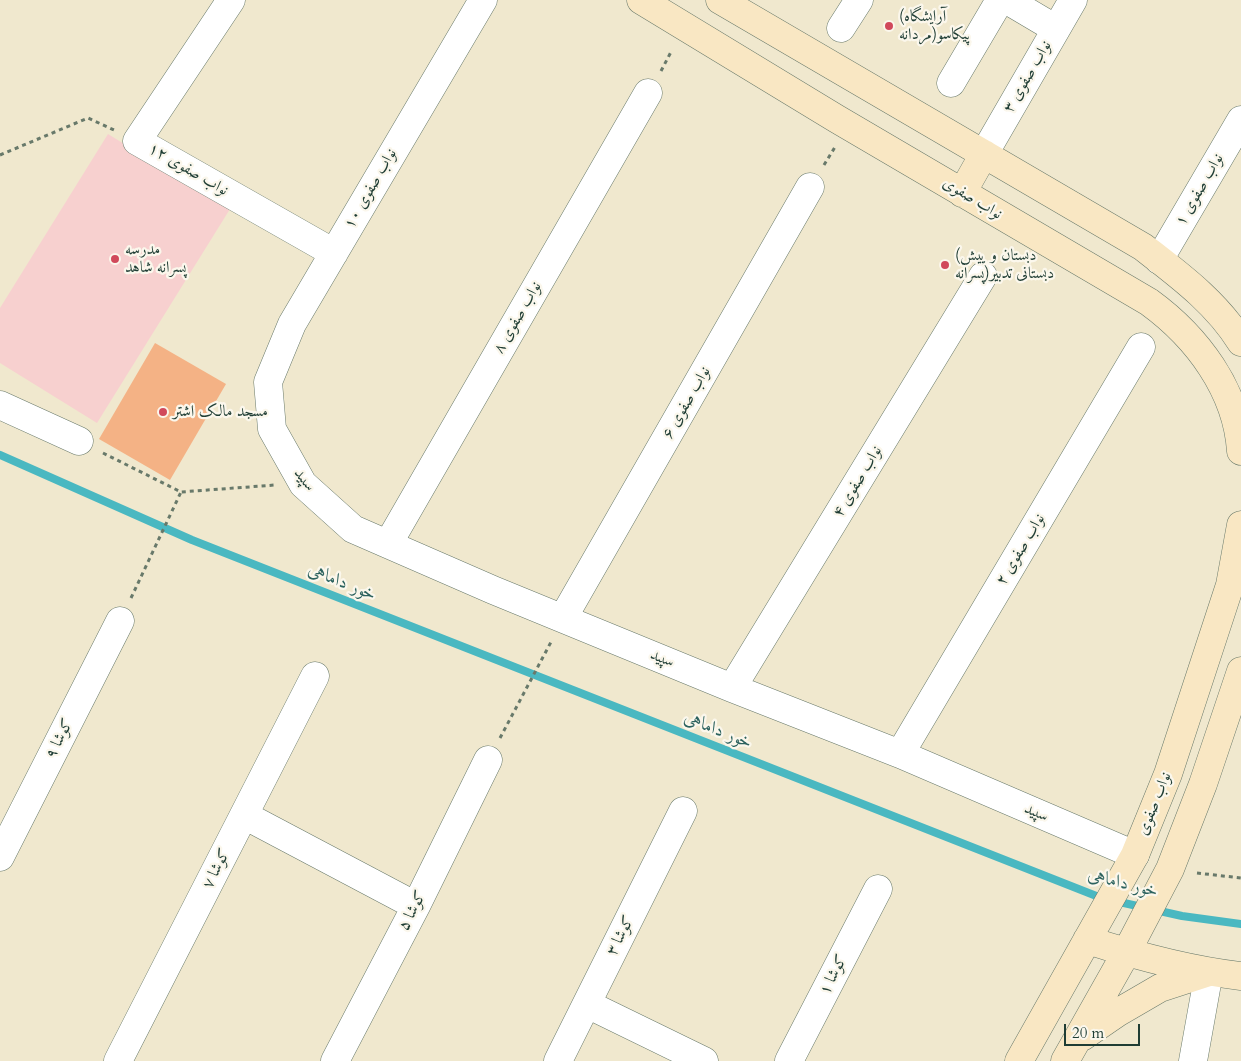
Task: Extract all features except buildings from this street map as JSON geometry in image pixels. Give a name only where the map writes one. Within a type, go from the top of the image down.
[{"type":"street","name":"نواب صفوی ۱۲","points":[[231,0],[137,141],[334,253]]},
{"type":"street","name":"نواب صفوی ۱۰","points":[[268,382],[292,324],[483,0]]},
{"type":"street","name":"نواب صفوی","points":[[641,0],[848,126],[1149,302],[1175,322],[1205,358],[1223,389],[1236,422],[1241,451]]},
{"type":"street","points":[[720,0],[1143,248],[1182,277],[1215,307],[1241,342]]},
{"type":"street","points":[[841,28],[859,0]]},
{"type":"street","points":[[952,83],[1000,0]]},
{"type":"street","points":[[1007,0],[1056,29]]},
{"type":"street","name":"نواب صفوی ۳","points":[[984,154],[1073,0]]},
{"type":"street","name":"نواب صفوی ۸","points":[[388,544],[648,93]]},
{"type":"street","name":"نواب صفوی ۱","points":[[1159,260],[1241,120]]},
{"type":"street","points":[[962,193],[984,154]]},
{"type":"street","name":"نواب صفوی ۶","points":[[563,618],[810,187]]},
{"type":"street","name":"نواب صفوی ۴","points":[[732,688],[983,276]]},
{"type":"street","name":"نواب صفوی ۲","points":[[900,754],[1142,347]]},
{"type":"street","name":"سپید","points":[[268,382],[272,429],[303,484],[353,529],[732,688],[900,754],[1129,865]]},
{"type":"street","points":[[0,405],[79,441]]},
{"type":"street","name":"نواب صفوی","points":[[1019,1061],[1129,865],[1168,774],[1230,585],[1241,525]]},
{"type":"street","name":"کوشا ۹","points":[[0,857],[120,621]]},
{"type":"street","points":[[1071,1051],[1166,878],[1203,784],[1241,671]]},
{"type":"street","name":"کوشا ۷","points":[[118,1061],[315,676]]},
{"type":"street","name":"کوشا ۵","points":[[335,1061],[416,906],[488,760]]},
{"type":"street","name":"کوشا ۳","points":[[558,1061],[683,811]]},
{"type":"street","points":[[244,815],[416,906]]},
{"type":"street","points":[[1129,865],[1166,878]]},
{"type":"street","name":"کوشا ۱","points":[[789,1061],[878,889]]},
{"type":"street","points":[[1090,934],[1209,972],[1241,976]]},
{"type":"street","points":[[1071,1051],[1117,1013],[1160,988],[1209,972]]},
{"type":"street","points":[[1193,1061],[1209,972]]},
{"type":"street","points":[[587,1004],[704,1061]]},
{"type":"path","points":[[0,155],[88,118],[137,141]]},
{"type":"path","points":[[810,187],[848,126]]},
{"type":"path","points":[[79,441],[181,492],[303,484]]},
{"type":"path","points":[[120,621],[181,492]]},
{"type":"path","points":[[488,760],[563,618]]},
{"type":"path","points":[[1166,878],[1241,878]]},
{"type":"shaded area","name":"مدرسه پسرانه شاهد","points":[[108,134],[230,209],[97,423],[0,363],[0,308]]},
{"type":"waterway","name":"خور داماهی","points":[[0,455],[192,540],[1104,899]]},
{"type":"waterway","name":"خور داماهی","points":[[1115,901],[1182,916],[1241,924]]},
{"type":"place","name":"(آرایشگاه پیکاسو(مردانه","points":[[889,26]]},
{"type":"place","name":"مدرسه پسرانه شاهد","points":[[115,259]]},
{"type":"place","name":"(دبستان و پیش دبستانی تدبیر(پسرانه","points":[[945,265]]},
{"type":"place","name":"مسجد مالک اشتر","points":[[163,412]]}]
